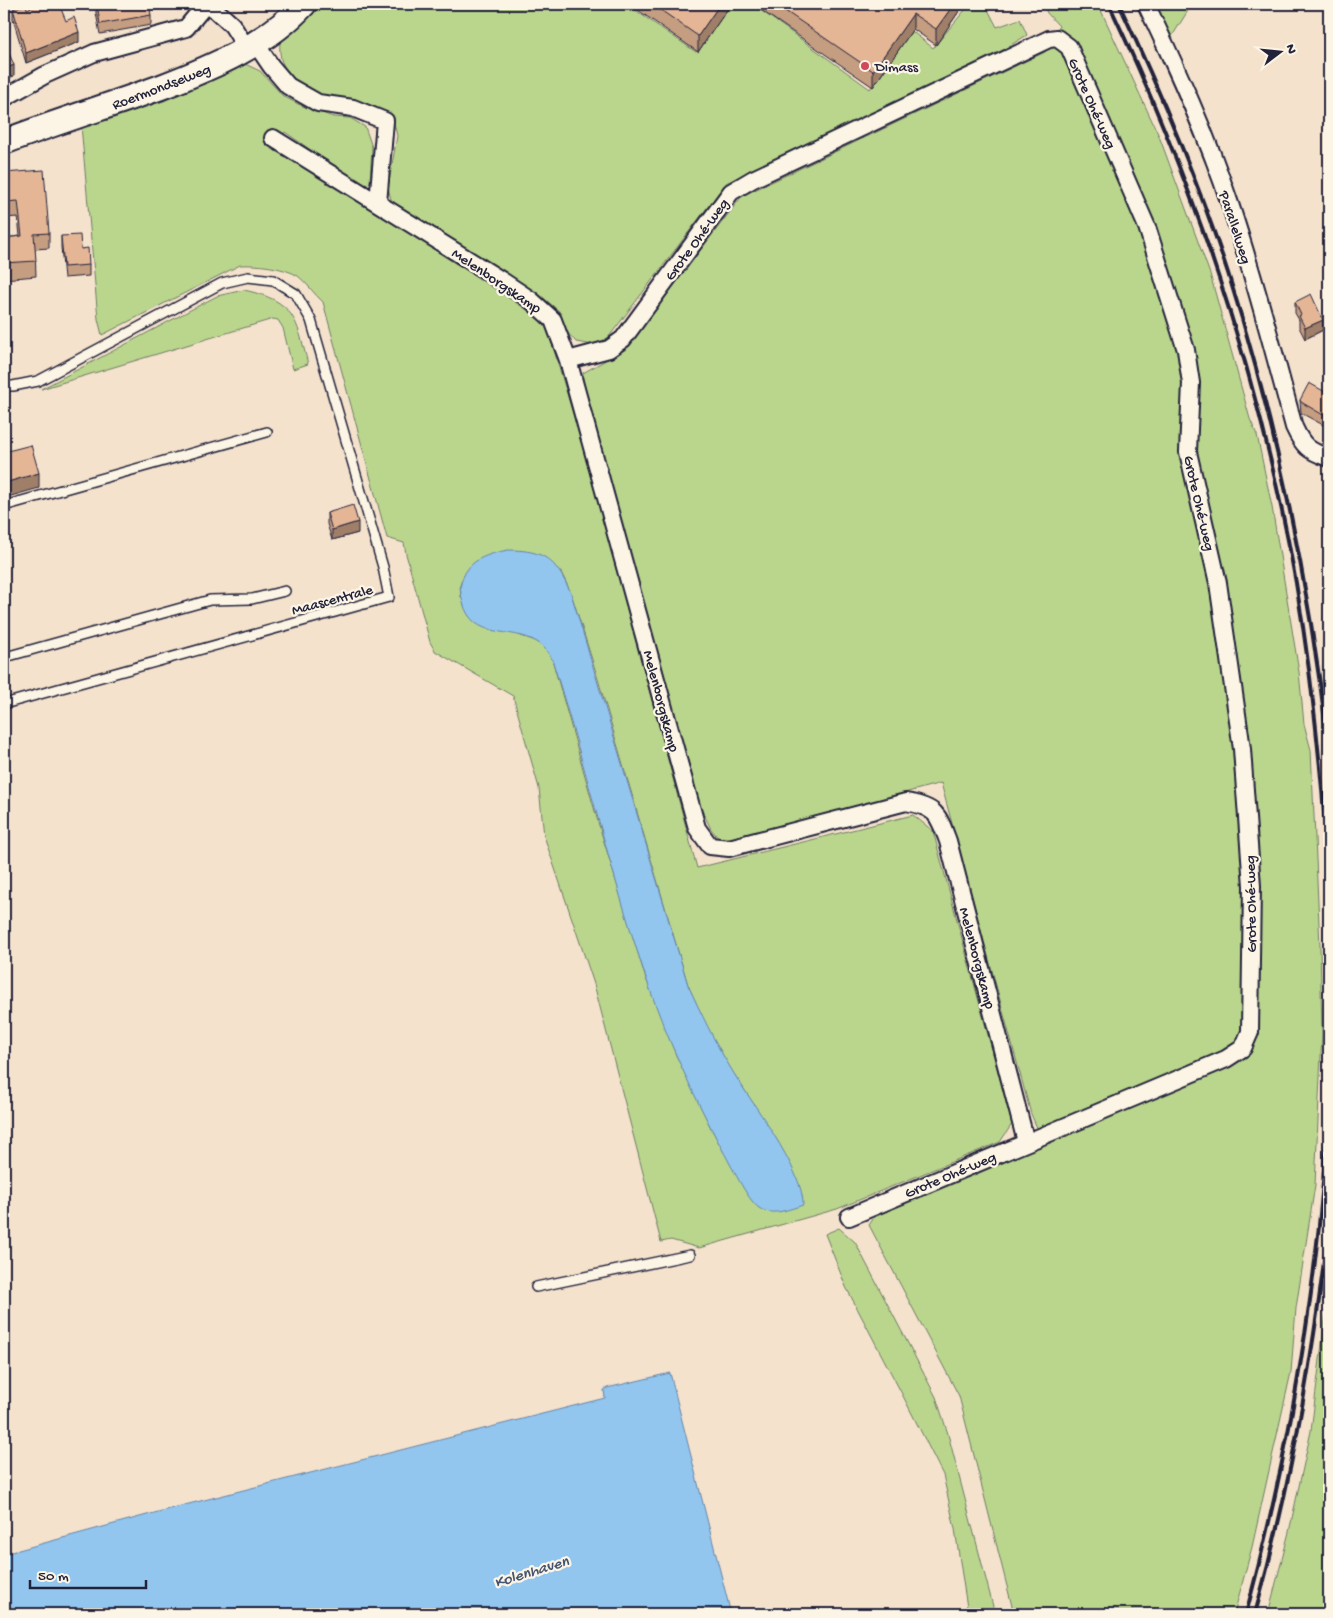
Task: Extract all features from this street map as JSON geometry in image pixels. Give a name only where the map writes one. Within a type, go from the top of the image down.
[{"type":"main road","name":"Roermondseweg","points":[[4,142],[188,77],[221,63],[251,46],[292,16],[304,4]]},
{"type":"street","points":[[4,98],[45,75],[94,53],[186,28],[208,4],[232,25],[288,86],[318,102],[353,108],[385,121],[378,203]]},
{"type":"street","name":"Parallelweg","points":[[1146,4],[1187,91],[1229,202],[1294,427],[1303,445],[1312,452],[1329,458]]},
{"type":"street","name":"Grote Ohé-weg","points":[[568,360],[609,349],[623,339],[731,192],[753,179],[1049,39],[1057,38],[1069,47],[1147,227],[1186,350],[1191,383],[1188,452],[1218,583],[1242,749],[1252,886],[1250,1032],[1242,1048],[1226,1058],[850,1216]]},
{"type":"street","name":"Melenborgskamp","points":[[273,138],[502,280],[532,300],[553,320],[568,360],[697,828],[710,846],[729,848],[906,802],[924,805],[939,817],[948,841],[1026,1142]]},
{"type":"lane","name":"Maascentrale","points":[[4,386],[13,386],[38,380],[222,283],[248,277],[273,280],[296,294],[311,320],[383,567],[389,597],[4,704]]},
{"type":"lane","points":[[4,506],[267,432]]},
{"type":"lane","points":[[4,660],[10,656],[210,600],[252,599],[285,591]]},
{"type":"lane","points":[[536,1287],[690,1255]]},
{"type":"green space","points":[[313,4],[626,4],[696,52],[728,4],[752,4],[870,89],[909,29],[933,48],[970,4],[985,4],[997,27],[1020,19],[1027,35],[1001,51],[726,183],[608,338],[593,345],[576,342],[567,332],[559,311],[540,295],[392,203],[388,188],[397,136],[394,123],[382,113],[317,95],[296,80],[286,69],[281,59],[280,34]]},
{"type":"green space","points":[[1043,4],[1098,4],[1159,136],[1210,274],[1250,419],[1257,435],[1272,507],[1299,672],[1304,724],[1311,750],[1322,1033],[1315,1185],[1296,1308],[1291,1372],[1252,1547],[1234,1614],[1014,1614],[959,1396],[869,1225],[878,1212],[1044,1144],[1031,1114],[941,783],[732,840],[719,839],[711,829],[700,806],[583,385],[583,373],[625,349],[742,196],[1045,52],[1059,26],[1047,13]]},
{"type":"green space","points":[[1154,4],[1192,4],[1171,38]]},
{"type":"green space","points":[[245,64],[260,71],[283,96],[298,104],[333,117],[350,118],[365,127],[372,147],[370,182],[364,187],[285,132],[274,149],[383,215],[538,317],[548,330],[594,484],[697,868],[913,815],[933,831],[1012,1124],[1000,1142],[837,1209],[699,1248],[671,1240],[661,1242],[594,984],[544,836],[539,788],[513,696],[435,651],[430,642],[404,543],[387,538],[323,302],[298,276],[292,273],[270,267],[240,265],[102,335],[98,319],[81,125],[164,101],[229,67]],"holes":[[[561,572],[571,593],[688,985],[706,1026],[730,1068],[778,1142],[736,1173],[712,1130],[676,1055],[645,976],[598,822],[552,659],[545,648],[536,641],[521,636],[461,597],[460,585],[464,575]]]},
{"type":"green space","points":[[244,290],[261,294],[274,300],[291,314],[296,323],[308,364],[293,369],[283,328],[278,320],[273,319],[41,389],[217,296]]},
{"type":"green space","points":[[839,1228],[855,1242],[936,1397],[948,1434],[995,1614],[968,1614],[955,1529],[943,1475],[846,1287],[825,1234]]},
{"type":"green space","points":[[1329,1288],[1329,1614],[1268,1614],[1289,1532],[1311,1431]]},
{"type":"water","points":[[508,550],[532,552],[548,559],[560,572],[571,593],[688,985],[724,1057],[774,1135],[795,1173],[801,1190],[803,1205],[787,1210],[770,1212],[764,1211],[755,1204],[723,1151],[680,1064],[661,1020],[632,936],[552,659],[537,642],[527,637],[484,628],[475,623],[468,615],[461,591],[461,583],[465,573],[474,562],[493,553]]},
{"type":"water","name":"Kolenhaven","points":[[670,1373],[731,1614],[4,1614],[4,1554],[169,1509],[605,1398],[604,1390],[607,1388]]},
{"type":"building","points":[[26,4],[27,9],[40,4],[59,4],[66,21],[74,17],[79,32],[26,53],[13,9]]},
{"type":"building","points":[[97,4],[111,4],[111,6],[149,4],[151,15],[100,24]]},
{"type":"building","points":[[652,4],[720,4],[698,36]]},
{"type":"building","name":"Dimass","points":[[775,4],[954,4],[936,29],[913,14],[873,71]]},
{"type":"building","points":[[8,51],[14,65],[4,69],[4,53]]},
{"type":"building","points":[[44,170],[49,233],[34,234],[36,261],[4,263],[4,238],[22,236],[18,201],[4,202],[4,173]]},
{"type":"building","points":[[80,235],[81,249],[88,248],[89,265],[64,267],[61,236]]},
{"type":"building","points":[[4,269],[6,300],[4,300]]},
{"type":"building","points":[[1311,294],[1323,320],[1305,328],[1295,302]]},
{"type":"building","points":[[1309,383],[1329,394],[1329,408],[1325,416],[1300,400]]},
{"type":"building","points":[[31,445],[39,473],[4,483],[4,452]]},
{"type":"building","points":[[353,505],[358,522],[332,530],[327,513]]},
{"type":"railway","points":[[1109,4],[1141,74],[1197,215],[1222,288],[1264,434],[1296,583],[1307,658],[1324,808],[1329,884]]},
{"type":"railway","points":[[1119,4],[1164,103],[1191,170],[1228,273],[1246,332],[1277,451],[1302,571],[1329,753]]},
{"type":"railway","points":[[1246,1614],[1291,1419],[1302,1353],[1320,1220],[1329,1087]]},
{"type":"railway","points":[[1255,1614],[1280,1517],[1300,1418],[1316,1320],[1329,1220]]},
{"type":"place","name":"Dimass","points":[[865,66]]}]
